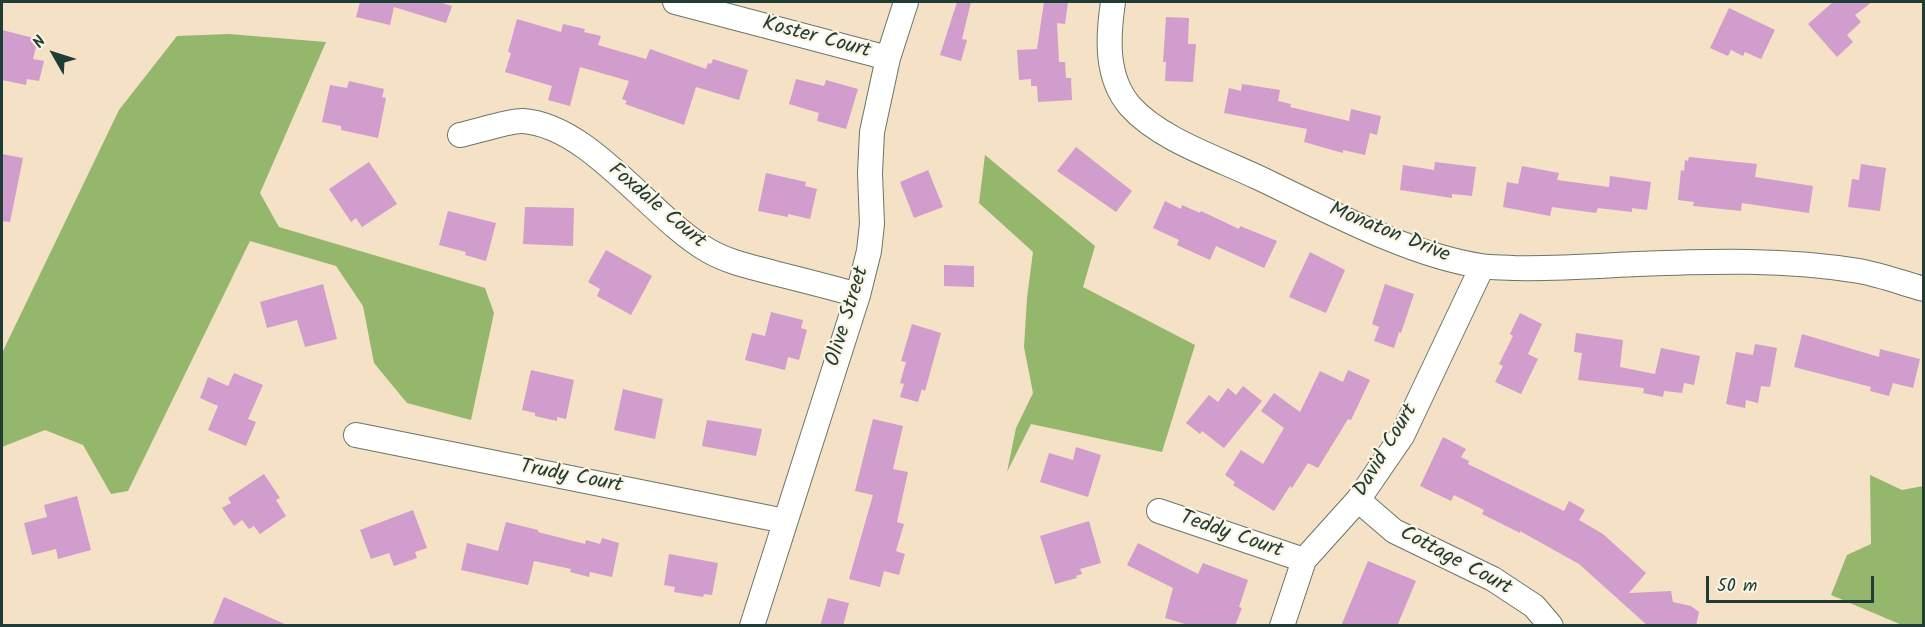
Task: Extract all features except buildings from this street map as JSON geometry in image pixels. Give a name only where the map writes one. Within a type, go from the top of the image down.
[{"type":"street","name":"Koster Court","points":[[675,2],[888,58]]},
{"type":"street","name":"Olive Street","points":[[752,626],[858,294],[869,251],[872,224],[870,173],[872,132],[888,58],[906,2]]},
{"type":"street","name":"Monaton Drive","points":[[1113,2],[1109,56],[1116,79],[1128,104],[1146,121],[1169,135],[1385,236],[1431,255],[1482,267],[1551,269],[1638,264],[1771,261],[1861,272],[1923,289]]},
{"type":"street","name":"Foxdale Court","points":[[460,135],[522,121],[557,130],[584,147],[627,182],[684,234],[710,252],[739,264],[858,294]]},
{"type":"street","name":"David Court","points":[[1282,626],[1304,560],[1358,500],[1402,436],[1482,267]]},
{"type":"street","name":"Trudy Court","points":[[356,435],[785,521]]},
{"type":"street","name":"Cottage Court","points":[[1358,500],[1394,531],[1493,579],[1534,606],[1551,626]]},
{"type":"street","name":"Teddy Court","points":[[1159,511],[1304,560]]},
{"type":"green space","points":[[229,34],[326,42],[260,193],[279,227],[485,288],[494,313],[471,420],[407,403],[374,363],[363,306],[336,266],[250,241],[128,491],[111,494],[83,445],[45,430],[2,447],[2,353],[119,110],[177,36]]},
{"type":"green space","points":[[985,155],[1095,246],[1083,287],[1195,345],[1162,452],[1031,424],[1007,472],[1016,428],[1033,393],[1024,347],[1033,252],[979,203]]},
{"type":"green space","points":[[1870,475],[1902,490],[1923,486],[1923,625],[1902,625],[1831,595],[1847,555],[1871,544]]}]
